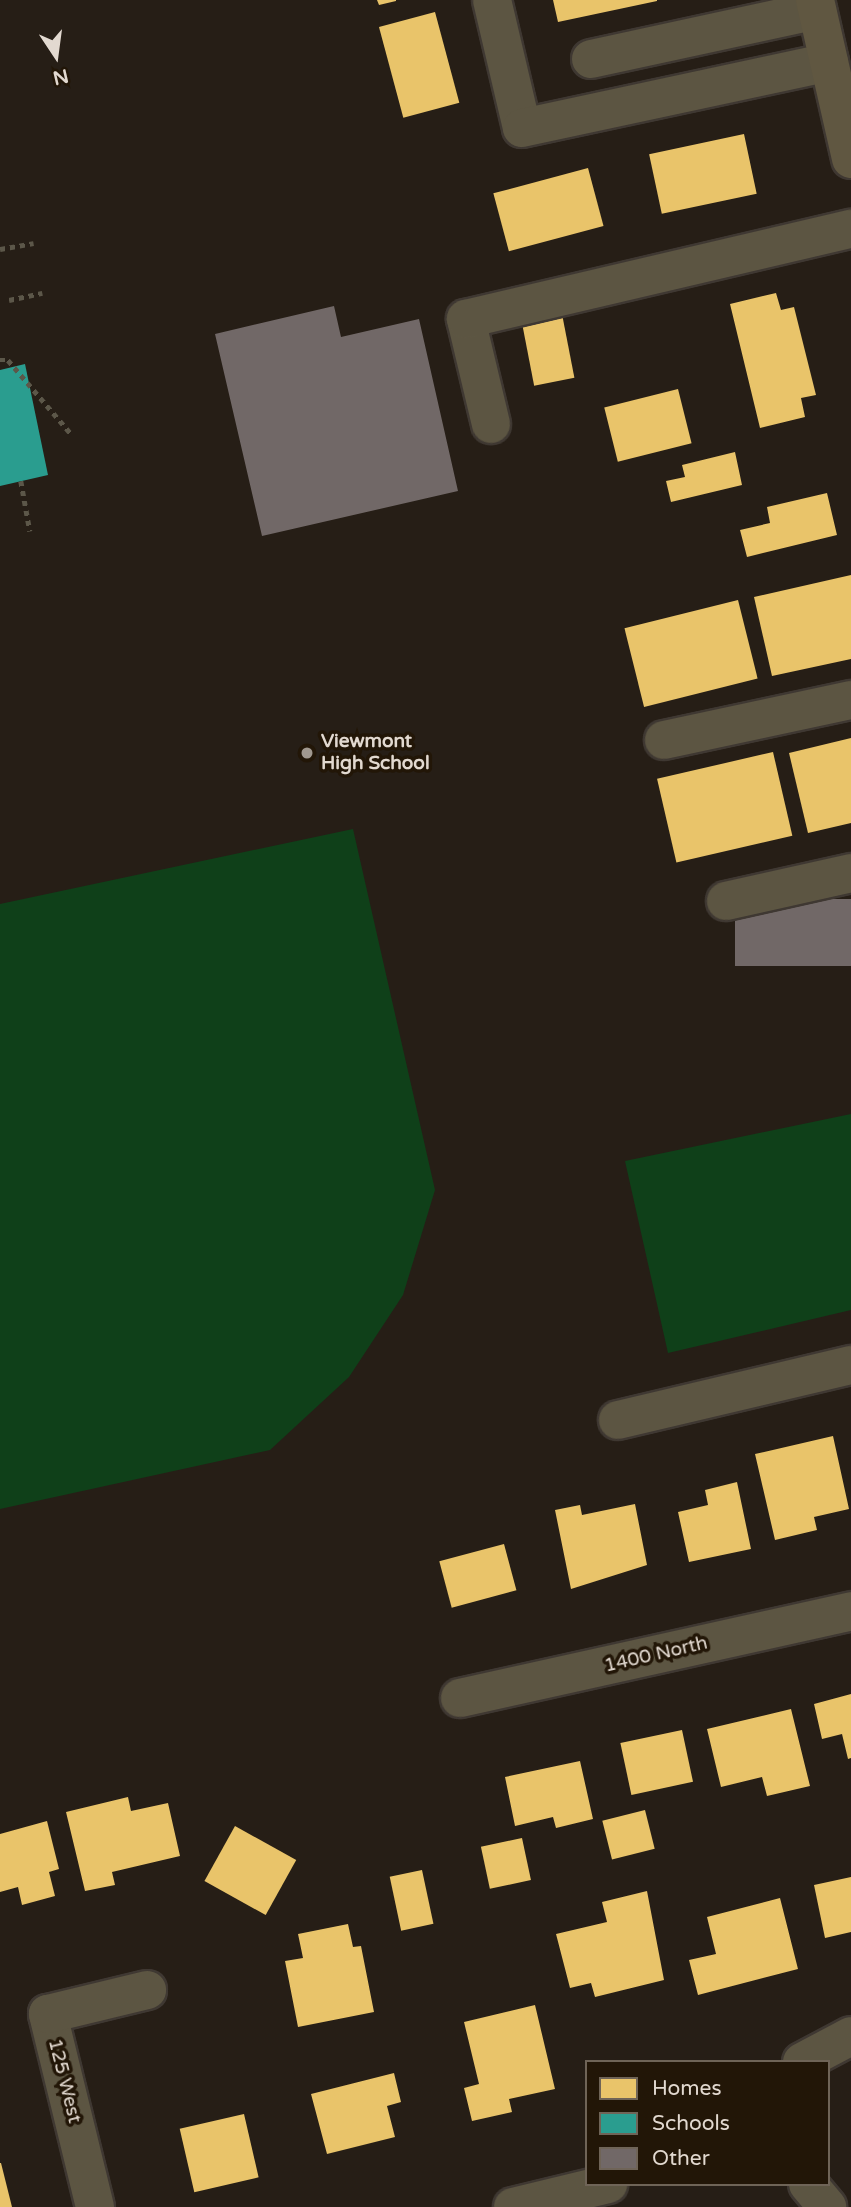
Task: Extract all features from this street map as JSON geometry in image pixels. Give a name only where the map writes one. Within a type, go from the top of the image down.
[{"type":"main road","points":[[816,5],[851,159]]},
{"type":"street","points":[[492,0],[522,128],[829,62]]},
{"type":"street","points":[[591,59],[816,5]]},
{"type":"street","points":[[491,425],[466,319],[851,229]]},
{"type":"street","points":[[664,740],[851,700]]},
{"type":"street","points":[[726,901],[851,873]]},
{"type":"street","points":[[618,1420],[851,1365]]},
{"type":"street","name":"1400 North","points":[[460,1699],[851,1611]]},
{"type":"street","name":"125 West","points":[[95,2207],[48,2014],[148,1990]]},
{"type":"street","points":[[806,2060],[851,2036]]},
{"type":"street","points":[[513,2207],[600,2186]]},
{"type":"street","points":[[810,2186],[827,2207]]},
{"type":"path","points":[[0,249],[33,243]]},
{"type":"path","points":[[9,300],[42,293]]},
{"type":"path","points":[[0,360],[8,360],[72,435]]},
{"type":"path","points":[[21,481],[30,531]]},
{"type":"green space","points":[[353,829],[435,1190],[403,1295],[349,1377],[270,1450],[0,1509],[0,904]]},
{"type":"green space","points":[[851,1114],[851,1310],[668,1353],[625,1161]]},
{"type":"building: Homes","points":[[377,0],[396,0],[396,1],[379,5]]},
{"type":"building: Homes","points":[[553,0],[657,0],[657,1],[558,22]]},
{"type":"building: Homes","points":[[435,12],[459,103],[403,118],[379,27]]},
{"type":"building: Homes","points":[[744,134],[757,194],[662,214],[649,154]]},
{"type":"building: Homes","points":[[588,168],[604,226],[509,251],[493,193]]},
{"type":"building: Homes","points":[[776,293],[781,310],[794,307],[816,395],[801,398],[805,417],[760,428],[730,304]]},
{"type":"building: Homes","points":[[562,314],[574,378],[534,386],[522,322]]},
{"type":"building: Homes","points":[[678,389],[692,443],[618,462],[604,407]]},
{"type":"building: Homes","points":[[735,452],[742,485],[671,502],[666,481],[685,477],[682,465]]},
{"type":"building: Homes","points":[[827,493],[837,535],[747,557],[740,530],[770,523],[767,507]]},
{"type":"building: Homes","points":[[851,575],[851,659],[772,676],[754,597]]},
{"type":"building: Homes","points":[[738,600],[758,679],[644,707],[624,628]]},
{"type":"building: Homes","points":[[851,738],[851,823],[808,833],[789,753]]},
{"type":"building: Homes","points":[[773,752],[792,836],[676,863],[657,779]]},
{"type":"building: Homes","points":[[833,1436],[849,1509],[814,1517],[817,1530],[775,1540],[755,1454]]},
{"type":"building: Homes","points":[[737,1482],[751,1549],[689,1562],[678,1512],[708,1505],[705,1490]]},
{"type":"building: Homes","points":[[635,1504],[647,1565],[571,1589],[555,1510],[580,1505],[582,1515]]},
{"type":"building: Homes","points":[[504,1544],[516,1590],[452,1608],[439,1561]]},
{"type":"building: Homes","points":[[851,1694],[851,1758],[848,1759],[842,1734],[822,1739],[814,1704]]},
{"type":"building: Homes","points":[[791,1709],[810,1786],[767,1796],[762,1777],[721,1787],[707,1729]]},
{"type":"building: Homes","points":[[682,1730],[693,1782],[631,1795],[620,1743]]},
{"type":"building: Homes","points":[[580,1761],[593,1819],[556,1828],[553,1817],[515,1826],[505,1777]]},
{"type":"building: Homes","points":[[128,1797],[131,1811],[168,1803],[180,1856],[112,1872],[115,1885],[85,1891],[66,1812]]},
{"type":"building: Homes","points":[[645,1810],[655,1849],[612,1859],[602,1821]]},
{"type":"building: Homes","points":[[47,1821],[59,1869],[49,1872],[55,1896],[22,1905],[18,1887],[0,1892],[0,1834]]},
{"type":"building: Homes","points":[[235,1826],[296,1860],[266,1915],[204,1881]]},
{"type":"building: Homes","points":[[522,1838],[531,1880],[490,1889],[481,1847]]},
{"type":"building: Homes","points":[[422,1870],[433,1924],[401,1931],[390,1877]]},
{"type":"building: Homes","points":[[851,1877],[851,1932],[825,1938],[814,1885]]},
{"type":"building: Homes","points":[[647,1891],[664,1980],[595,1997],[591,1983],[570,1988],[556,1934],[607,1922],[602,1902]]},
{"type":"building: Homes","points":[[780,1898],[798,1969],[698,1995],[689,1960],[716,1954],[707,1917]]},
{"type":"building: Homes","points":[[348,1924],[353,1947],[361,1946],[374,2012],[298,2027],[285,1961],[303,1958],[298,1934]]},
{"type":"building: Homes","points":[[535,2005],[555,2089],[509,2099],[512,2112],[472,2121],[464,2088],[479,2084],[464,2022]]},
{"type":"building: Homes","points":[[394,2073],[401,2102],[387,2106],[395,2137],[327,2154],[311,2094]]},
{"type":"building: Homes","points":[[244,2114],[259,2177],[194,2192],[180,2129]]},
{"type":"building: Homes","points":[[1,2163],[12,2207],[0,2207]]},
{"type":"building: Schools","points":[[25,364],[48,475],[0,486],[0,370]]},
{"type":"building: Other","points":[[334,306],[341,337],[419,319],[458,491],[262,536],[215,334]]},
{"type":"building: Other","points":[[735,899],[851,899],[851,966],[735,966]]},
{"type":"place","name":"Viewmont High School","points":[[307,753]]}]
